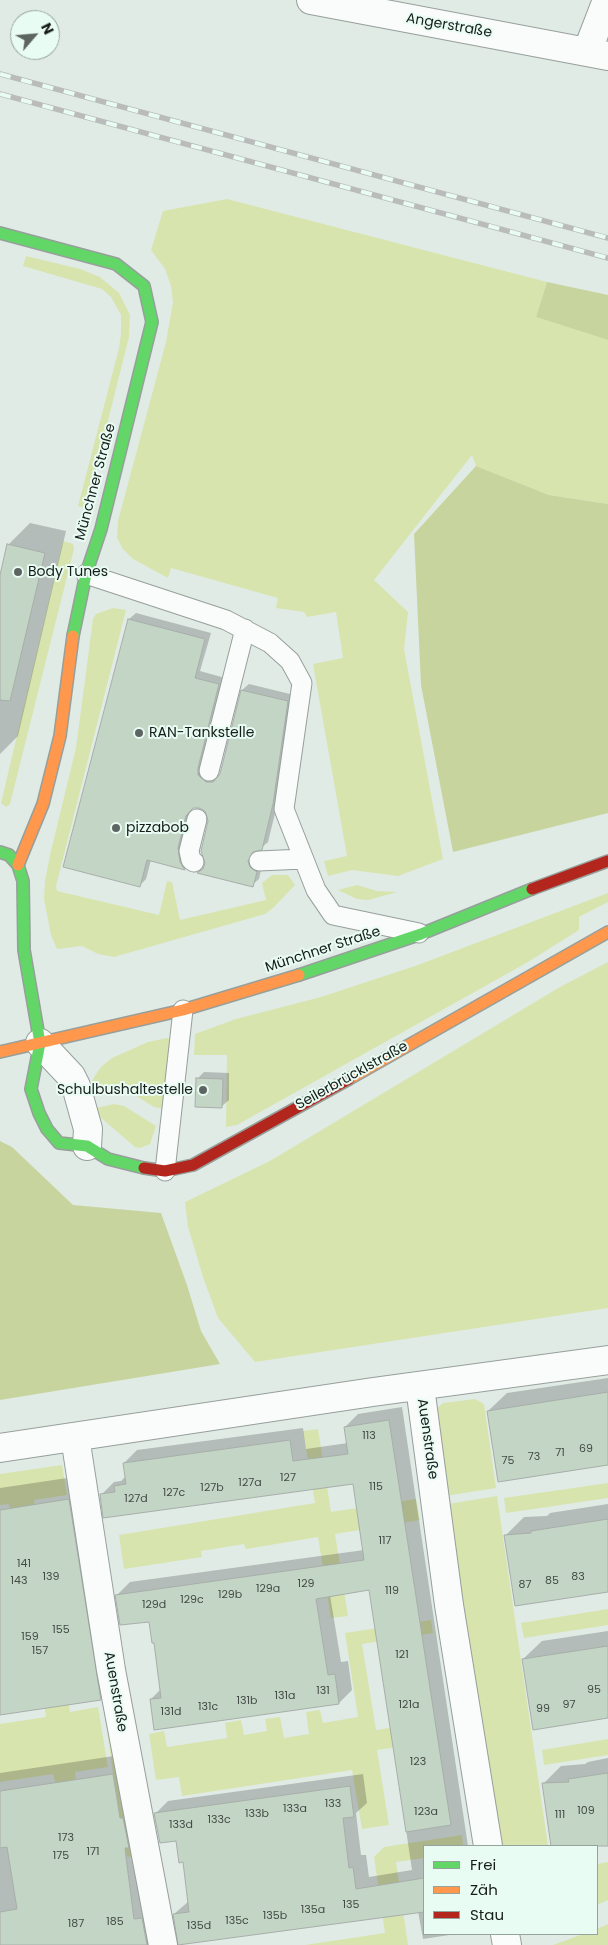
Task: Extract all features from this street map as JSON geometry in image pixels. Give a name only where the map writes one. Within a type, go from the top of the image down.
[{"type":"street","name":"Angerstraße","points":[[311,0],[598,54],[607,0]]},
{"type":"street","name":"Münchner Straße","points":[[0,233],[116,264],[144,286],[152,322],[101,529],[86,574],[74,629],[60,736],[43,804],[18,865]]},
{"type":"street","points":[[0,852],[9,855],[18,865],[23,881],[26,962],[40,1043],[71,1076],[76,1086],[88,1129],[87,1146]]},
{"type":"street","name":"Münchner Straße","points":[[0,1052],[183,1010],[340,962],[421,934],[565,875],[608,861]]},
{"type":"street","name":"Seilerbrücklstraße","points":[[40,1043],[31,1089],[47,1129],[59,1143],[87,1146],[108,1159],[132,1167],[164,1171],[193,1165],[217,1154],[608,932]]},
{"type":"street","name":"Auenstraße","points":[[0,1448],[373,1392],[608,1360]]},
{"type":"street","name":"Auenstraße","points":[[420,1387],[449,1605],[488,1845]]},
{"type":"street","name":"Auenstraße","points":[[75,1437],[111,1670],[163,1945]]},
{"type":"lane","points":[[86,574],[245,628],[270,643],[290,661],[302,683],[284,809],[316,890],[333,915],[421,934]]},
{"type":"lane","points":[[209,771],[245,628]]},
{"type":"lane","points":[[194,862],[191,860],[189,851],[197,820]]},
{"type":"lane","points":[[259,860],[303,859]]},
{"type":"lane","points":[[164,1171],[183,1010]]},
{"type":"green space","points":[[227,199],[547,282],[536,317],[608,340],[608,504],[549,495],[476,466],[472,455],[374,580],[408,612],[404,649],[443,859],[398,876],[352,870],[328,876],[324,861],[347,856],[313,664],[343,658],[336,612],[307,617],[304,612],[276,608],[278,598],[171,568],[168,578],[133,559],[123,549],[117,538],[118,521],[166,342],[173,302],[171,286],[165,269],[151,250],[163,211]]},
{"type":"green space","points":[[26,256],[80,269],[100,277],[119,293],[130,315],[129,337],[86,508],[78,506],[119,348],[121,315],[111,297],[102,289],[23,266]]},
{"type":"green space","points":[[547,282],[608,295],[608,340],[536,317]]},
{"type":"green space","points":[[476,466],[549,495],[608,504],[608,813],[453,852],[421,685],[414,534]]},
{"type":"green space","points":[[63,541],[73,544],[74,549],[10,804],[6,807],[1,803]]},
{"type":"green space","points":[[113,608],[126,610],[56,886],[57,891],[159,915],[167,881],[172,882],[180,920],[266,900],[262,883],[272,875],[288,875],[295,885],[265,914],[114,957],[98,954],[82,946],[57,949],[51,935],[44,899],[50,855],[76,748],[93,619],[96,614]]},
{"type":"green space","points":[[357,885],[377,891],[397,892],[368,900],[357,899],[338,890]]},
{"type":"green space","points":[[608,893],[608,902],[579,917],[579,930],[528,962],[237,1125],[226,1127],[227,1055],[194,1055],[195,1034],[236,1019],[321,997],[418,965]]},
{"type":"green space","points":[[608,962],[608,1308],[255,1362],[218,1318],[188,1227],[185,1202],[270,1161],[560,987]]},
{"type":"green space","points":[[169,1039],[169,1058],[163,1109],[154,1107],[125,1089],[92,1088],[92,1081],[96,1074],[112,1058],[148,1042]]},
{"type":"green space","points":[[114,1104],[124,1106],[156,1126],[150,1144],[140,1148],[135,1147],[100,1117],[96,1108]]},
{"type":"green space","points":[[0,1141],[12,1147],[73,1205],[161,1213],[187,1285],[201,1331],[220,1364],[0,1400]]},
{"type":"green space","points":[[475,1399],[484,1404],[496,1488],[445,1496],[435,1410],[443,1403]]},
{"type":"green space","points":[[318,1429],[331,1512],[416,1499],[420,1520],[335,1534],[348,1616],[331,1618],[318,1537],[246,1549],[244,1544],[201,1551],[202,1557],[124,1569],[119,1535],[315,1503],[303,1431]]},
{"type":"green space","points":[[62,1465],[67,1495],[34,1500],[37,1517],[12,1521],[9,1504],[0,1505],[0,1474]]},
{"type":"green space","points":[[608,1483],[608,1498],[506,1513],[504,1498]]},
{"type":"green space","points":[[497,1496],[548,1845],[497,1845],[448,1504]]},
{"type":"green space","points":[[608,1609],[608,1625],[524,1638],[521,1623]]},
{"type":"green space","points":[[431,1620],[433,1633],[362,1644],[376,1730],[435,1721],[438,1741],[377,1750],[389,1825],[362,1829],[352,1770],[182,1796],[179,1777],[156,1780],[149,1734],[164,1731],[167,1747],[227,1738],[225,1723],[241,1720],[244,1735],[267,1731],[265,1719],[280,1717],[284,1738],[309,1734],[306,1712],[320,1710],[323,1723],[358,1717],[345,1633]]},
{"type":"green space","points":[[99,1671],[137,1856],[127,1857]]},
{"type":"green space","points":[[65,1681],[70,1712],[98,1707],[108,1767],[75,1772],[76,1782],[56,1785],[53,1774],[0,1782],[0,1724],[46,1717],[41,1685]]},
{"type":"green space","points":[[608,1739],[608,1755],[544,1765],[542,1750]]},
{"type":"green space","points":[[462,1835],[463,1845],[423,1845],[423,1858],[396,1862],[408,1945],[305,1945],[385,1933],[374,1857],[384,1847]]},
{"type":"green space","points":[[608,1862],[608,1900],[598,1905],[598,1864]]},
{"type":"green space","points":[[608,1924],[608,1945],[553,1945],[580,1935],[598,1935],[598,1929]]},
{"type":"building","points":[[7,544],[45,553],[10,701],[0,700],[0,575]]},
{"type":"building","name":"RAN-Tankstelle","points":[[128,619],[205,639],[195,678],[219,684],[198,768],[198,775],[206,782],[213,782],[220,774],[241,690],[288,701],[273,804],[262,850],[253,852],[248,861],[250,867],[257,872],[253,887],[197,873],[203,869],[205,863],[201,851],[208,821],[205,811],[199,808],[193,808],[186,816],[178,848],[180,862],[185,870],[147,860],[140,887],[63,867]]},
{"type":"building","points":[[196,1078],[223,1079],[222,1108],[195,1107]]},
{"type":"building","points":[[608,1392],[608,1465],[498,1482],[487,1411]]},
{"type":"building","points":[[389,1420],[451,1825],[406,1832],[369,1590],[316,1599],[328,1675],[335,1674],[339,1704],[154,1730],[150,1699],[161,1698],[154,1643],[152,1643],[149,1622],[120,1625],[115,1595],[364,1560],[353,1484],[103,1518],[100,1494],[115,1492],[114,1486],[126,1484],[123,1463],[290,1440],[293,1461],[348,1454],[344,1427]]},
{"type":"building","points":[[69,1499],[101,1700],[0,1715],[0,1510]]},
{"type":"building","points":[[608,1519],[608,1592],[515,1606],[504,1535],[531,1533],[531,1531]]},
{"type":"building","points":[[608,1646],[608,1718],[533,1730],[522,1659]]},
{"type":"building","points":[[608,1773],[608,1846],[551,1845],[542,1783],[569,1782],[568,1779]]},
{"type":"building","points":[[113,1774],[120,1818],[123,1818],[129,1848],[125,1848],[134,1919],[142,1918],[147,1945],[0,1945],[0,1912],[17,1909],[7,1847],[0,1848],[0,1791]]},
{"type":"building","points":[[350,1786],[354,1817],[343,1818],[349,1868],[353,1867],[356,1889],[423,1878],[423,1912],[178,1945],[173,1914],[189,1912],[183,1862],[179,1863],[176,1841],[160,1843],[154,1813]]},
{"type":"railway","points":[[0,74],[608,238]]},
{"type":"railway","points":[[0,94],[608,258]]},
{"type":"traffic: fast","points":[[0,233],[116,264],[144,286],[152,322],[101,529],[86,574],[73,636]]},
{"type":"traffic: fast","points":[[0,852],[9,855],[18,865],[23,881],[24,950],[40,1043],[31,1089],[39,1113],[47,1129],[59,1143],[87,1146],[108,1159],[144,1168]]},
{"type":"traffic: fast","points":[[299,975],[421,934],[532,889]]},
{"type":"traffic: slow","points":[[18,865],[43,804],[60,736],[73,636]]},
{"type":"traffic: slow","points":[[349,1079],[608,932]]},
{"type":"traffic: slow","points":[[0,1052],[183,1010],[299,975]]},
{"type":"traffic: jam","points":[[532,889],[608,861]]},
{"type":"traffic: jam","points":[[144,1168],[165,1171],[193,1165],[349,1079]]},
{"type":"place","name":"Body Tunes","points":[[18,572]]},
{"type":"place","name":"RAN-Tankstelle","points":[[139,733]]},
{"type":"place","name":"pizzabob","points":[[116,828]]},
{"type":"place","name":"Schulbushaltestelle","points":[[203,1090]]}]
